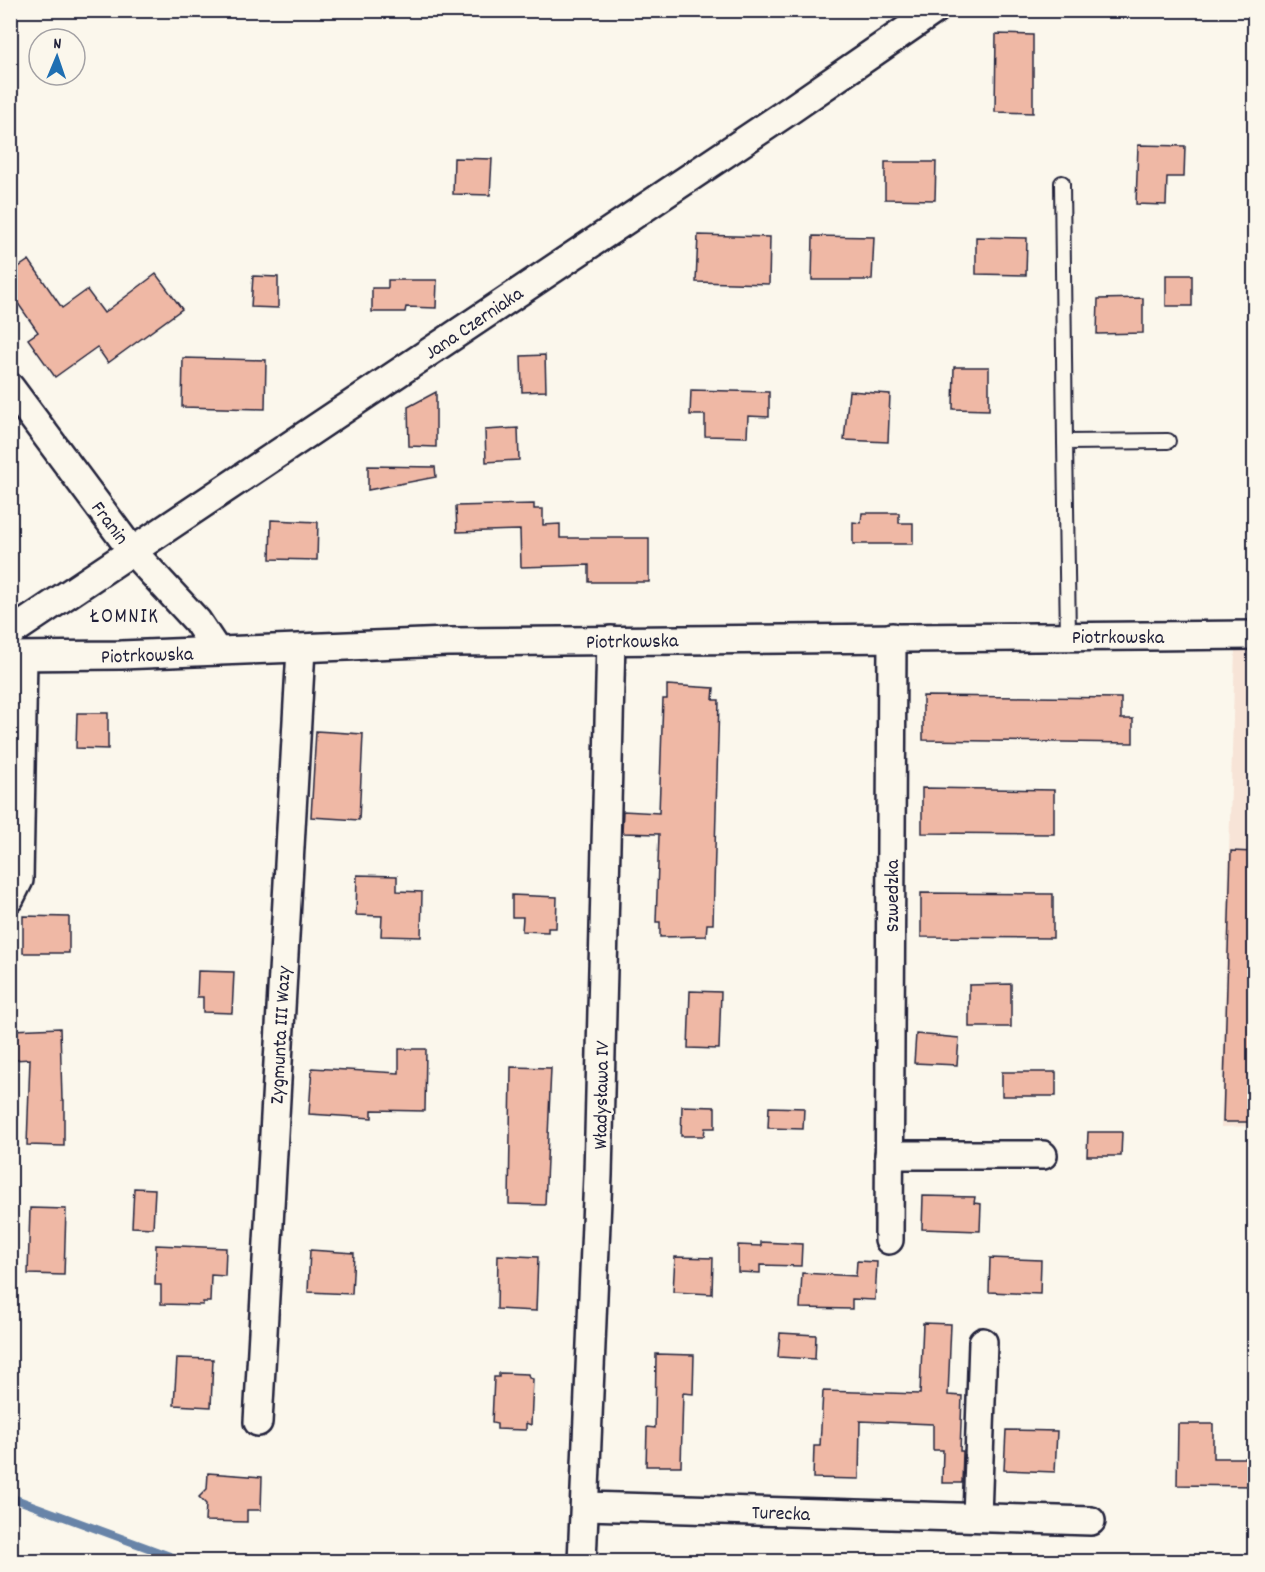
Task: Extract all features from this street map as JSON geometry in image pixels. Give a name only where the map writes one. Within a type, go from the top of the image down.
[{"type":"street","name":"Jana Czerniaka","points":[[10,633],[783,115],[935,10]]},
{"type":"street","name":"Franin","points":[[10,387],[132,550],[197,621],[217,651]]},
{"type":"street","name":"Piotrkowska","points":[[17,657],[301,649],[448,642],[1254,635]]},
{"type":"street","name":"Szwedzka","points":[[889,1240],[892,637]]},
{"type":"street","name":"Władysława IV","points":[[582,1556],[586,1506],[598,1187],[610,640]]},
{"type":"street","name":"Zygmunta III Wazy","points":[[258,1422],[301,649]]},
{"type":"street","points":[[10,898],[19,880],[17,657]]},
{"type":"street","points":[[889,1155],[1043,1155]]},
{"type":"street","points":[[977,1518],[983,1342]]},
{"type":"street","name":"Turecka","points":[[586,1506],[1091,1521]]},
{"type":"lane","points":[[1062,183],[1068,636]]},
{"type":"lane","points":[[1065,442],[1168,441]]},
{"type":"shaded area","points":[[1235,649],[1254,649],[1254,1126],[1221,1127]]},
{"type":"building","points":[[996,34],[1033,35],[1033,113],[995,112]]},
{"type":"building","points":[[1138,145],[1185,146],[1184,177],[1167,177],[1166,205],[1136,204]]},
{"type":"building","points":[[454,158],[492,159],[490,195],[453,194]]},
{"type":"building","points":[[885,162],[936,162],[935,200],[885,199]]},
{"type":"building","points":[[698,235],[770,237],[769,284],[696,282]]},
{"type":"building","points":[[813,236],[874,237],[872,280],[812,280]]},
{"type":"building","points":[[976,237],[1027,238],[1026,275],[976,274]]},
{"type":"building","points":[[29,260],[62,308],[87,290],[104,313],[156,274],[182,309],[108,363],[97,347],[55,377],[28,339],[38,332],[10,292],[10,273]]},
{"type":"building","points":[[1166,275],[1192,275],[1192,306],[1166,306]]},
{"type":"building","points":[[253,276],[278,277],[278,308],[251,307]]},
{"type":"building","points":[[388,280],[437,280],[436,308],[406,307],[405,312],[372,312],[372,288],[388,288]]},
{"type":"building","points":[[1143,298],[1143,333],[1097,334],[1098,299]]},
{"type":"building","points":[[545,355],[546,391],[522,392],[521,356]]},
{"type":"building","points":[[183,358],[266,360],[265,409],[182,407]]},
{"type":"building","points":[[954,367],[989,367],[989,410],[953,409]]},
{"type":"building","points":[[691,390],[769,392],[769,417],[748,416],[747,437],[705,436],[705,415],[690,415]]},
{"type":"building","points":[[849,391],[890,394],[888,442],[844,440]]},
{"type":"building","points":[[436,392],[436,447],[409,446],[408,407]]},
{"type":"building","points":[[518,428],[519,460],[486,462],[485,430]]},
{"type":"building","points":[[368,466],[435,467],[436,477],[368,490]]},
{"type":"building","points":[[534,504],[534,509],[543,509],[543,525],[560,524],[560,538],[649,538],[649,582],[589,582],[589,565],[521,567],[520,530],[457,532],[456,506]]},
{"type":"building","points":[[862,513],[899,513],[899,523],[913,523],[913,544],[853,544],[853,522],[861,523]]},
{"type":"building","points":[[271,520],[318,522],[317,560],[270,559]]},
{"type":"building","points":[[667,685],[714,688],[713,700],[719,700],[713,924],[707,924],[706,936],[660,937],[660,922],[656,922],[659,834],[622,833],[623,811],[659,813],[663,699],[667,699]]},
{"type":"building","points":[[923,696],[1121,698],[1121,719],[1133,719],[1133,743],[923,740]]},
{"type":"building","points":[[77,713],[108,713],[108,749],[76,748]]},
{"type":"building","points":[[316,731],[363,734],[359,820],[311,817]]},
{"type":"building","points":[[922,788],[1054,790],[1054,834],[922,833]]},
{"type":"building","points":[[1231,851],[1254,852],[1254,1122],[1223,1122]]},
{"type":"building","points":[[357,875],[397,876],[397,891],[422,892],[421,937],[381,936],[382,916],[356,915]]},
{"type":"building","points":[[921,893],[1053,894],[1053,938],[921,937]]},
{"type":"building","points":[[512,895],[557,897],[556,928],[548,928],[548,932],[522,931],[523,917],[512,917]]},
{"type":"building","points":[[23,916],[69,917],[69,953],[23,953]]},
{"type":"building","points":[[198,971],[234,972],[232,1013],[203,1012],[203,997],[197,997]]},
{"type":"building","points":[[1011,984],[1011,1027],[969,1027],[969,985]]},
{"type":"building","points":[[690,991],[721,992],[719,1049],[688,1048]]},
{"type":"building","points":[[60,1028],[64,1146],[27,1145],[30,1059],[14,1060],[12,1030]]},
{"type":"building","points":[[916,1034],[959,1038],[957,1065],[914,1063]]},
{"type":"building","points":[[399,1049],[426,1049],[425,1111],[372,1110],[372,1118],[309,1114],[312,1068],[399,1073]]},
{"type":"building","points":[[511,1067],[551,1068],[545,1205],[509,1204]]},
{"type":"building","points":[[1002,1072],[1056,1072],[1056,1096],[1002,1096]]},
{"type":"building","points":[[682,1106],[715,1107],[715,1128],[705,1128],[704,1136],[681,1136]]},
{"type":"building","points":[[769,1107],[804,1108],[803,1129],[768,1128]]},
{"type":"building","points":[[1088,1132],[1122,1132],[1121,1156],[1087,1156]]},
{"type":"building","points":[[134,1188],[155,1189],[153,1228],[132,1227]]},
{"type":"building","points":[[923,1196],[975,1197],[974,1203],[981,1204],[980,1231],[922,1229]]},
{"type":"building","points":[[30,1208],[66,1209],[64,1275],[28,1274]]},
{"type":"building","points":[[761,1242],[802,1244],[801,1266],[760,1265],[760,1273],[738,1272],[738,1245],[761,1246]]},
{"type":"building","points":[[156,1245],[226,1248],[225,1276],[211,1275],[210,1302],[203,1302],[203,1305],[161,1304],[161,1285],[155,1285]]},
{"type":"building","points":[[310,1250],[354,1253],[352,1294],[308,1292]]},
{"type":"building","points":[[498,1255],[538,1257],[536,1311],[497,1309]]},
{"type":"building","points":[[675,1257],[713,1258],[712,1294],[673,1292]]},
{"type":"building","points":[[990,1258],[1041,1260],[1040,1294],[989,1292]]},
{"type":"building","points":[[857,1261],[877,1262],[875,1300],[852,1299],[852,1309],[800,1308],[802,1273],[856,1276]]},
{"type":"building","points":[[923,1323],[951,1324],[948,1395],[962,1396],[960,1451],[963,1451],[962,1483],[942,1483],[943,1450],[933,1450],[933,1424],[860,1421],[859,1479],[813,1478],[814,1446],[820,1446],[823,1391],[920,1394]]},
{"type":"building","points":[[780,1333],[816,1335],[815,1359],[778,1357]]},
{"type":"building","points":[[656,1354],[694,1355],[693,1394],[683,1393],[681,1466],[646,1466],[647,1427],[655,1428]]},
{"type":"building","points":[[177,1358],[213,1359],[211,1407],[174,1405]]},
{"type":"building","points":[[499,1373],[528,1374],[529,1378],[533,1379],[531,1425],[526,1423],[526,1430],[497,1429],[497,1424],[492,1423],[494,1377],[499,1377]]},
{"type":"building","points":[[1178,1424],[1213,1424],[1213,1458],[1254,1458],[1254,1486],[1177,1485]]},
{"type":"building","points":[[1006,1430],[1057,1431],[1055,1472],[1004,1470]]},
{"type":"building","points":[[208,1473],[262,1477],[261,1510],[247,1510],[247,1522],[205,1521],[206,1504],[199,1497],[207,1489]]},
{"type":"waterway","points":[[10,1497],[186,1562]]},
{"type":"district","name":"ŁOMNIK","points":[[125,615]]}]
